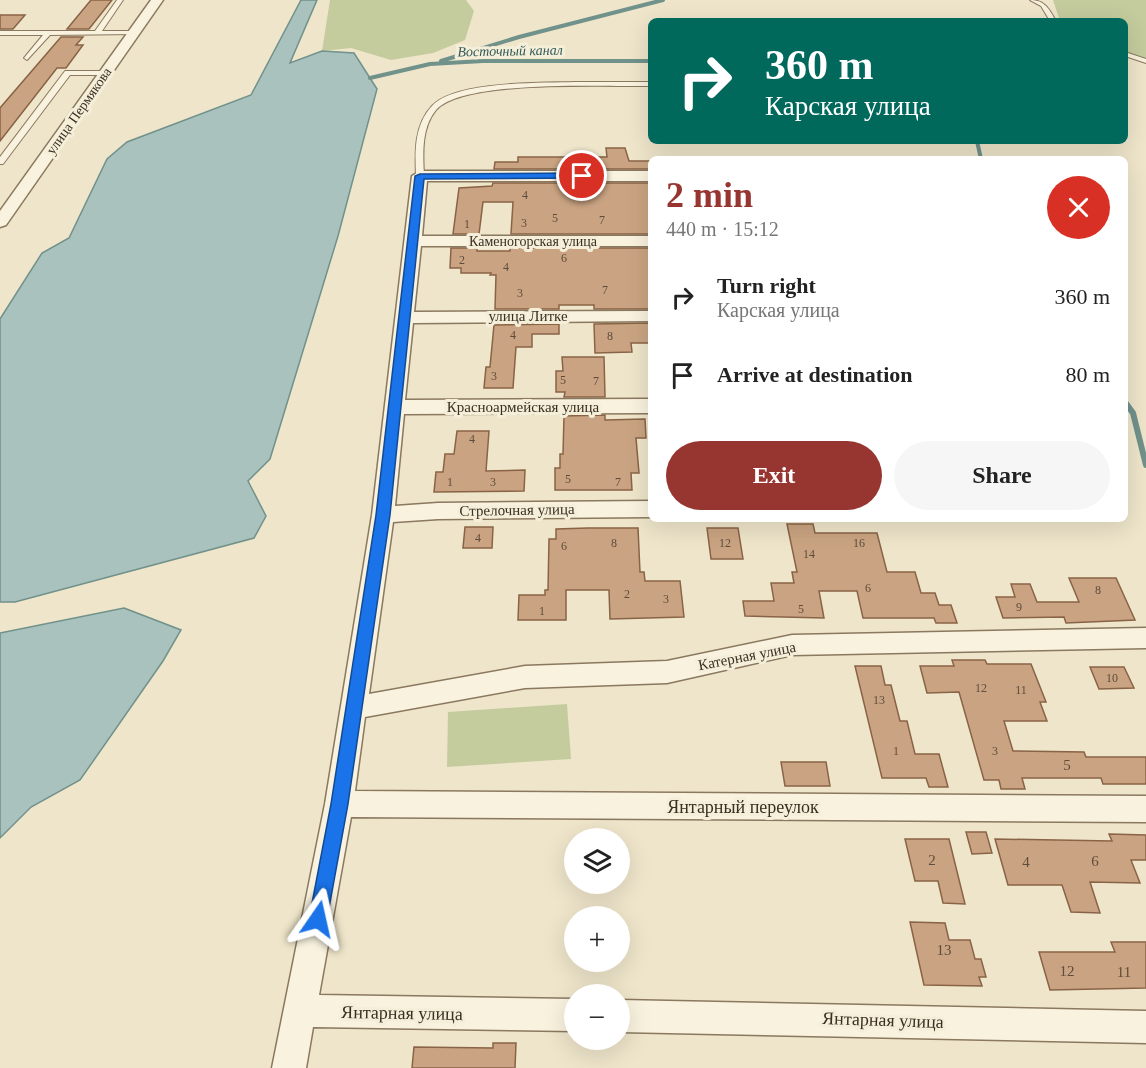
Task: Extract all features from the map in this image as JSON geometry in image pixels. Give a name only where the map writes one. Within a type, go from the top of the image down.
[{"type":"street","name":"улица Пермякова","points":[[0,222],[157,0]]},
{"type":"street","points":[[289,1068],[339,804],[383,515],[420,176],[648,176]]},
{"type":"street","name":"Каменогорская улица","points":[[414,241],[648,241]]},
{"type":"street","name":"улица Литке","points":[[406,318],[648,316]]},
{"type":"street","name":"Красноармейская улица","points":[[395,407],[648,406]]},
{"type":"street","name":"Стрелочная улица","points":[[383,515],[438,511],[648,509]]},
{"type":"street","name":"Катерная улица","points":[[352,708],[525,677],[668,672],[792,645],[1146,638]]},
{"type":"street","name":"Янтарный переулок","points":[[339,804],[1146,809]]},
{"type":"street","name":"Янтарная улица","points":[[301,1011],[564,1015]]},
{"type":"street","name":"Янтарная улица","points":[[630,1016],[1146,1028]]},
{"type":"lane","points":[[97,33],[120,0]]},
{"type":"lane","points":[[1033,0],[1043,5],[1051,18]]},
{"type":"lane","points":[[0,33],[134,33]]},
{"type":"lane","points":[[27,58],[48,33]]},
{"type":"lane","points":[[1128,55],[1146,61]]},
{"type":"lane","points":[[0,162],[68,73],[105,73]]},
{"type":"lane","points":[[420,176],[418,140],[434,108],[443,99],[465,92],[493,88],[648,84]]},
{"type":"green space","points":[[330,0],[466,0],[474,11],[465,40],[433,53],[391,60],[351,48],[322,51]]},
{"type":"green space","points":[[1053,0],[1146,0],[1146,62],[1128,57],[1128,18],[1059,18]]},
{"type":"green space","points":[[567,704],[571,759],[447,767],[448,712]]},
{"type":"water","points":[[301,0],[317,0],[290,63],[322,51],[354,53],[377,89],[338,236],[270,459],[248,481],[266,516],[254,538],[15,602],[0,602],[0,319],[42,253],[69,238],[107,159],[127,142],[251,95]]},
{"type":"water","points":[[124,608],[181,630],[163,661],[80,780],[31,807],[0,838],[0,633]]},
{"type":"building","points":[[91,0],[112,0],[89,29],[67,29]]},
{"type":"building","points":[[0,15],[25,15],[13,29],[0,29]]},
{"type":"building","points":[[61,37],[83,37],[76,45],[83,45],[66,68],[57,68],[0,141],[0,108]]},
{"type":"building","points":[[606,148],[625,148],[629,161],[648,161],[648,169],[494,169],[495,162],[518,162],[518,157],[607,157]]},
{"type":"building","points":[[493,183],[648,183],[648,234],[511,234],[513,202],[483,202],[479,234],[453,234],[459,188],[492,186]]},
{"type":"building","points":[[451,248],[510,251],[510,248],[648,248],[648,309],[594,309],[594,305],[559,305],[559,309],[495,309],[496,275],[461,273],[461,268],[450,268]]},
{"type":"building","points":[[648,323],[648,343],[631,343],[632,352],[595,353],[594,324]]},
{"type":"building","points":[[559,324],[559,334],[532,334],[532,347],[516,347],[513,388],[484,388],[486,367],[490,367],[494,325]]},
{"type":"building","points":[[562,357],[604,357],[605,397],[564,397],[565,392],[556,392],[556,371],[563,371]]},
{"type":"building","points":[[605,415],[605,420],[645,419],[646,438],[636,438],[639,473],[631,473],[632,490],[555,490],[555,468],[560,468],[560,454],[563,454],[564,416]]},
{"type":"building","points":[[457,431],[489,431],[486,471],[525,470],[524,491],[434,492],[436,472],[443,472],[445,454],[454,454]]},
{"type":"building","points":[[787,524],[813,524],[815,533],[877,533],[887,572],[915,572],[921,593],[935,593],[939,605],[951,605],[957,623],[936,623],[934,618],[863,618],[857,591],[819,591],[824,618],[745,616],[743,601],[774,601],[771,583],[794,583],[792,572],[797,572]]},
{"type":"building","points":[[465,527],[493,527],[492,548],[463,548]]},
{"type":"building","points":[[638,528],[640,572],[644,572],[645,581],[680,581],[684,617],[610,619],[609,590],[566,590],[566,620],[518,620],[519,595],[545,595],[545,590],[548,590],[549,539],[556,539],[556,529]]},
{"type":"building","points":[[707,528],[738,528],[743,559],[711,559]]},
{"type":"building","points":[[1069,578],[1116,578],[1135,620],[1066,623],[1064,617],[1003,618],[996,597],[1015,597],[1011,584],[1030,584],[1037,602],[1079,602]]},
{"type":"building","points":[[952,660],[985,660],[987,664],[1031,664],[1046,702],[1040,702],[1047,721],[1004,721],[1013,751],[1084,752],[1086,757],[1146,757],[1146,784],[1103,784],[1101,778],[1022,778],[1025,789],[1001,789],[999,780],[984,780],[959,692],[927,693],[920,666],[954,666]]},
{"type":"building","points":[[855,666],[881,666],[885,685],[891,685],[900,721],[907,721],[915,754],[939,754],[948,787],[929,787],[926,778],[882,778]]},
{"type":"building","points":[[1090,667],[1124,667],[1134,688],[1099,689]]},
{"type":"building","points":[[781,762],[826,762],[830,786],[785,786]]},
{"type":"building","points":[[966,832],[986,832],[992,853],[972,854]]},
{"type":"building","points":[[1109,834],[1146,835],[1146,860],[1131,860],[1140,883],[1090,882],[1100,913],[1071,912],[1062,885],[1008,885],[995,839],[1112,841]]},
{"type":"building","points":[[905,839],[949,839],[965,904],[943,903],[938,881],[915,881]]},
{"type":"building","points":[[910,922],[945,923],[949,940],[970,940],[975,959],[981,959],[986,977],[979,977],[982,986],[924,985]]},
{"type":"building","points":[[1111,942],[1146,942],[1146,988],[1050,990],[1039,952],[1115,952]]},
{"type":"building","points":[[493,1043],[516,1043],[515,1068],[412,1068],[414,1047],[493,1048]]},
{"type":"waterway","points":[[441,61],[519,37],[663,0]]},
{"type":"waterway","name":"Восточный канал","points":[[370,78],[430,64],[483,61],[648,61]]},
{"type":"waterway","name":"Восточный канал","points":[[978,144],[980,156]]},
{"type":"waterway","name":"Восточный канал","points":[[1128,406],[1133,413],[1146,465]]},
{"type":"route","points":[[318,919],[339,804],[383,515],[420,176],[582,176]]}]
